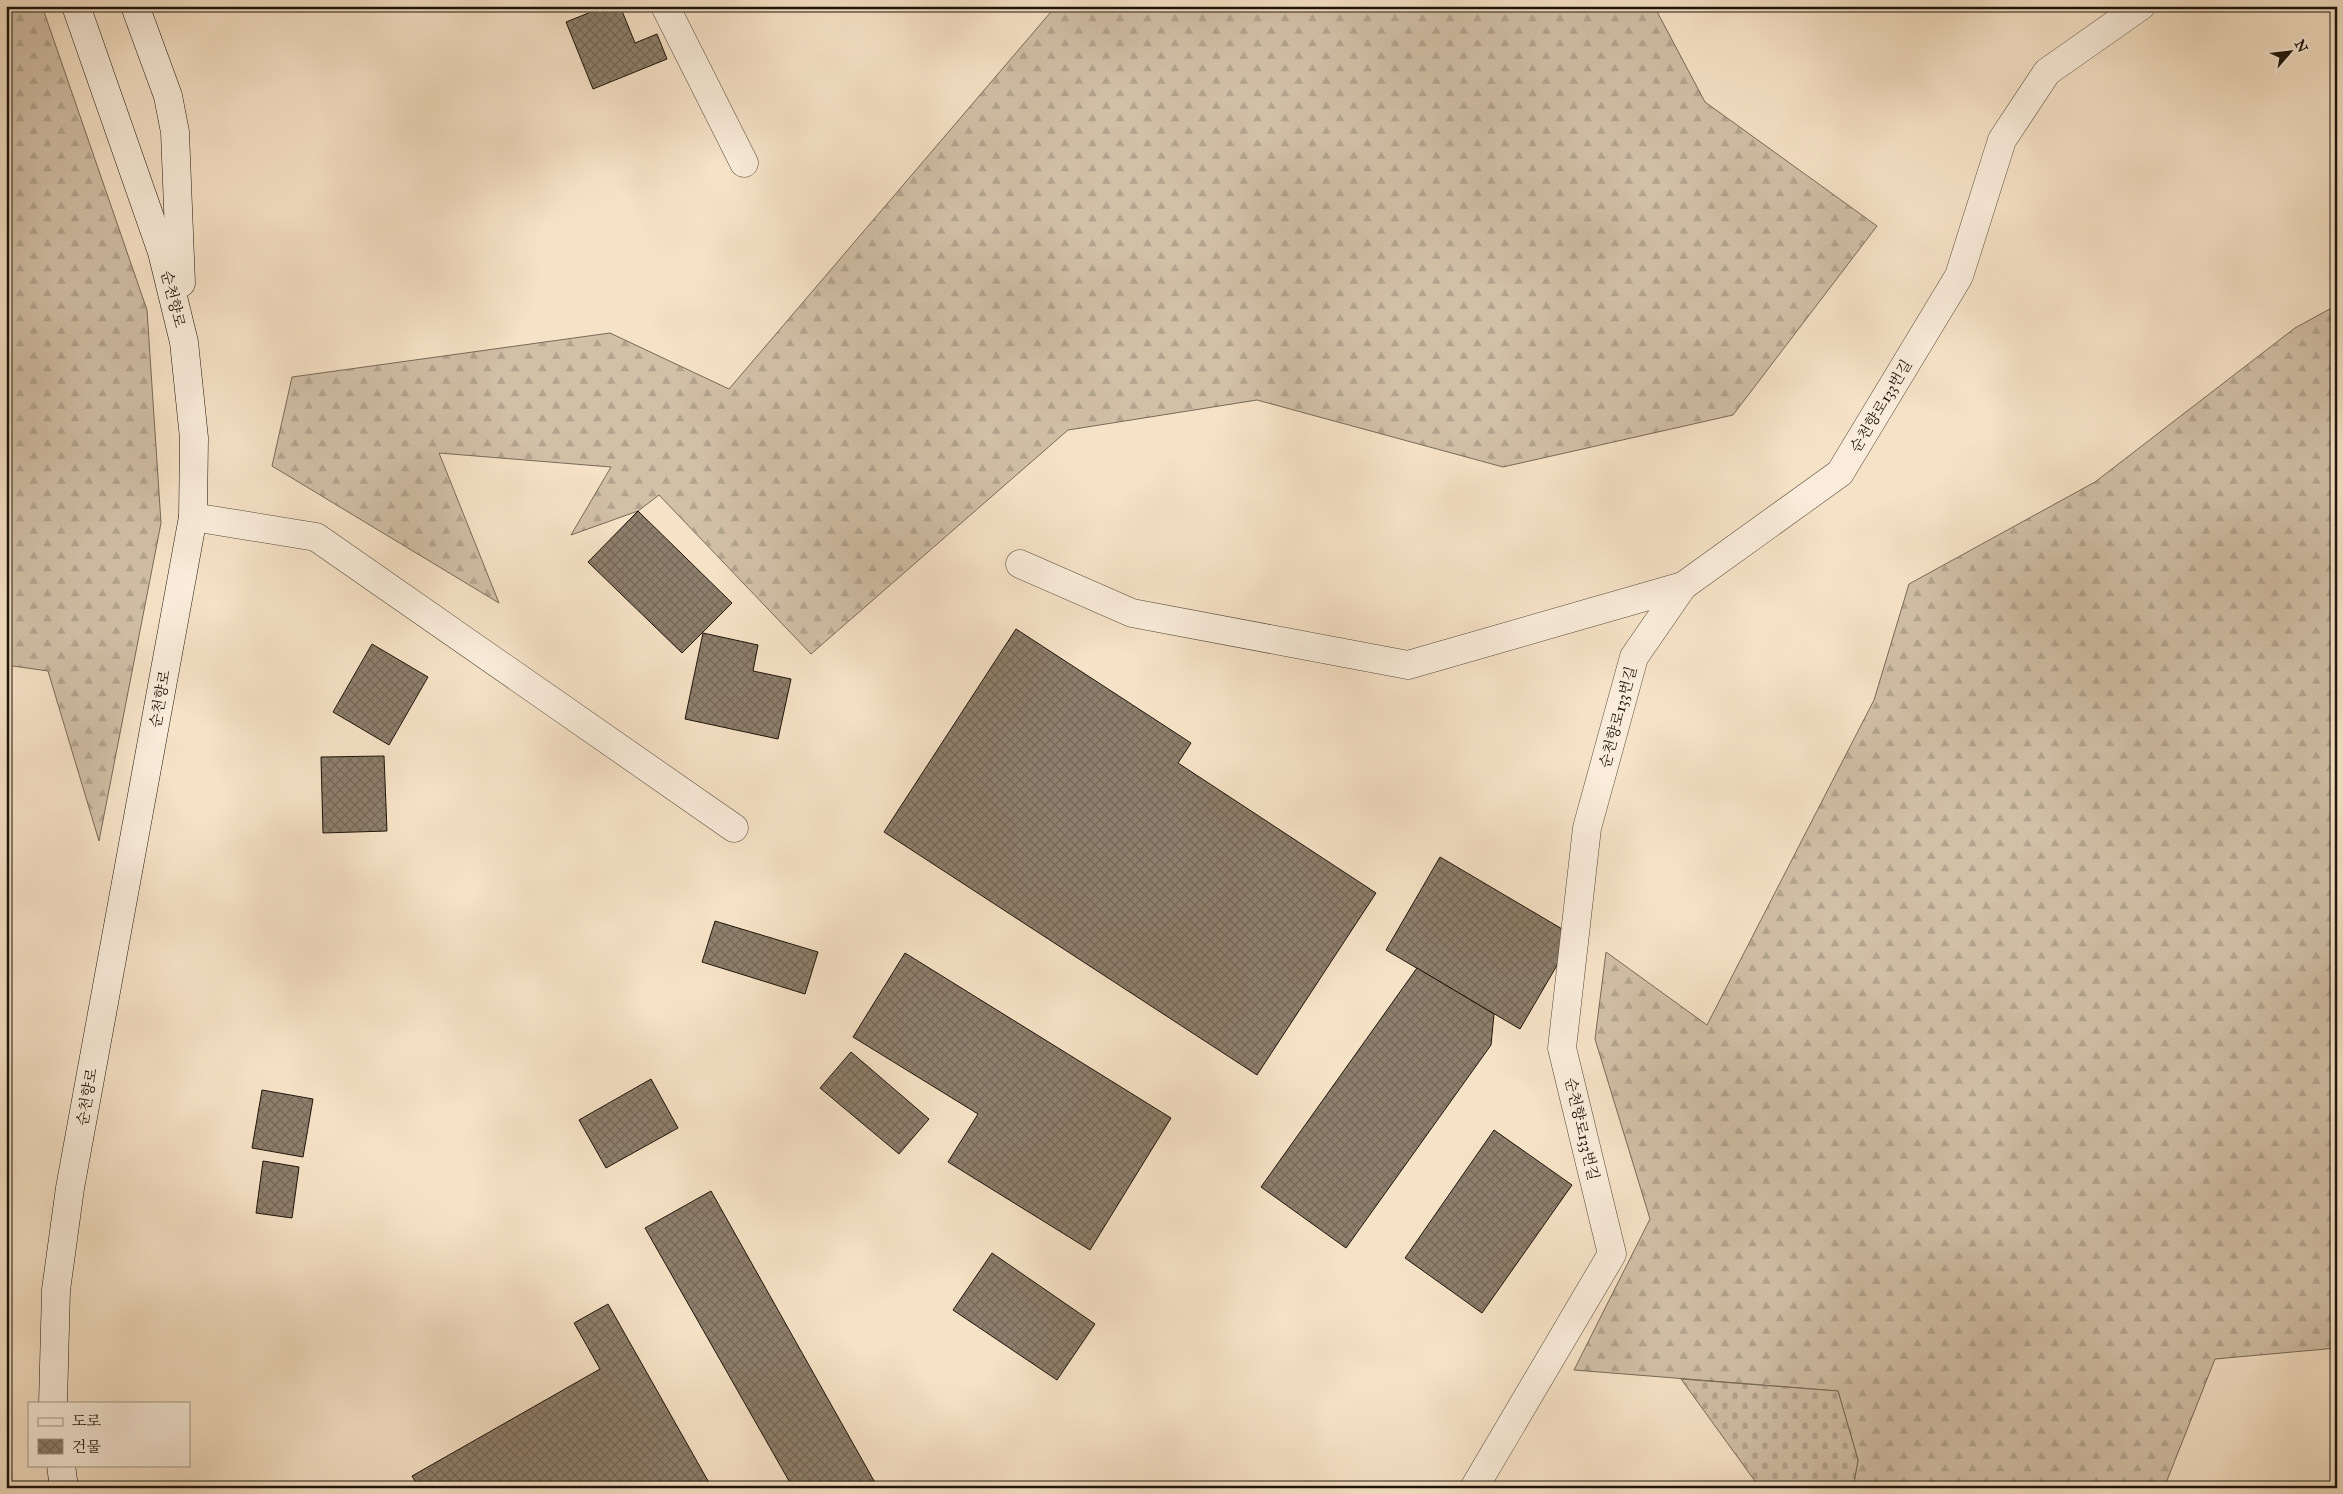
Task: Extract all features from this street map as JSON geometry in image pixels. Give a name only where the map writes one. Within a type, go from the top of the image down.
[{"type":"street","name":"순천향로","points":[[53,1402],[56,1290],[70,1188],[193,517],[194,438],[184,342],[162,252],[76,6]]},
{"type":"street","points":[[135,6],[168,96],[175,132],[184,342]]},
{"type":"street","points":[[665,6],[744,163]]},
{"type":"street","name":"순천향로133번길","points":[[1474,1488],[1612,1254],[1562,1048],[1587,828],[1634,657],[1683,586],[1840,473],[1959,276],[2002,140],[2007,132],[2047,72],[2141,6]]},
{"type":"street","points":[[193,517],[316,537],[734,828]]},
{"type":"street","points":[[1020,564],[1132,613],[1408,665],[1683,586]]},
{"type":"street","points":[[62,1466],[64,1488]]},
{"type":"green space","points":[[6,6],[42,6],[147,310],[161,523],[99,841],[48,671],[6,665]]},
{"type":"green space","points":[[1056,6],[1654,6],[1705,102],[1877,226],[1733,415],[1503,467],[1257,400],[1068,430],[811,654],[659,495],[638,511],[571,535],[611,467],[439,453],[499,603],[272,466],[292,377],[610,333],[729,389]]},
{"type":"green space","points":[[2337,305],[2337,1348],[2215,1359],[2164,1488],[1853,1488],[1858,1460],[1838,1391],[1574,1370],[1650,1219],[1595,1039],[1606,952],[1707,1025],[1874,700],[1909,584],[2095,482],[2295,328]]},
{"type":"green space","points":[[1681,1379],[1838,1391],[1858,1460],[1853,1488],[1760,1488]]},
{"type":"building","points":[[606,6],[620,6],[635,43],[657,34],[667,59],[593,89],[566,22]]},
{"type":"building","points":[[638,511],[732,603],[682,653],[588,562]]},
{"type":"building","points":[[1016,629],[1191,743],[1178,763],[1376,893],[1257,1075],[884,832]]},
{"type":"building","points":[[703,633],[758,645],[753,671],[791,679],[778,739],[685,719]]},
{"type":"building","points":[[372,644],[428,677],[389,745],[333,712]]},
{"type":"building","points":[[384,756],[387,831],[323,833],[321,757]]},
{"type":"building","points":[[1440,857],[1574,936],[1520,1029],[1386,950]]},
{"type":"building","points":[[715,921],[818,952],[805,994],[702,962]]},
{"type":"building","points":[[905,953],[1171,1118],[1090,1250],[948,1162],[978,1114],[853,1037]]},
{"type":"building","points":[[1417,968],[1494,1014],[1491,1045],[1346,1248],[1261,1187]]},
{"type":"building","points":[[851,1052],[929,1119],[899,1154],[820,1088]]},
{"type":"building","points":[[651,1079],[678,1128],[606,1168],[579,1120]]},
{"type":"building","points":[[262,1090],[313,1099],[303,1157],[252,1148]]},
{"type":"building","points":[[1494,1130],[1572,1185],[1482,1313],[1405,1258]]},
{"type":"building","points":[[263,1161],[299,1167],[292,1218],[256,1213]]},
{"type":"building","points":[[711,1191],[878,1488],[793,1488],[645,1228]]},
{"type":"building","points":[[992,1253],[1095,1324],[1057,1380],[953,1310]]},
{"type":"building","points":[[608,1304],[712,1488],[419,1488],[412,1476],[600,1369],[574,1323]]}]
